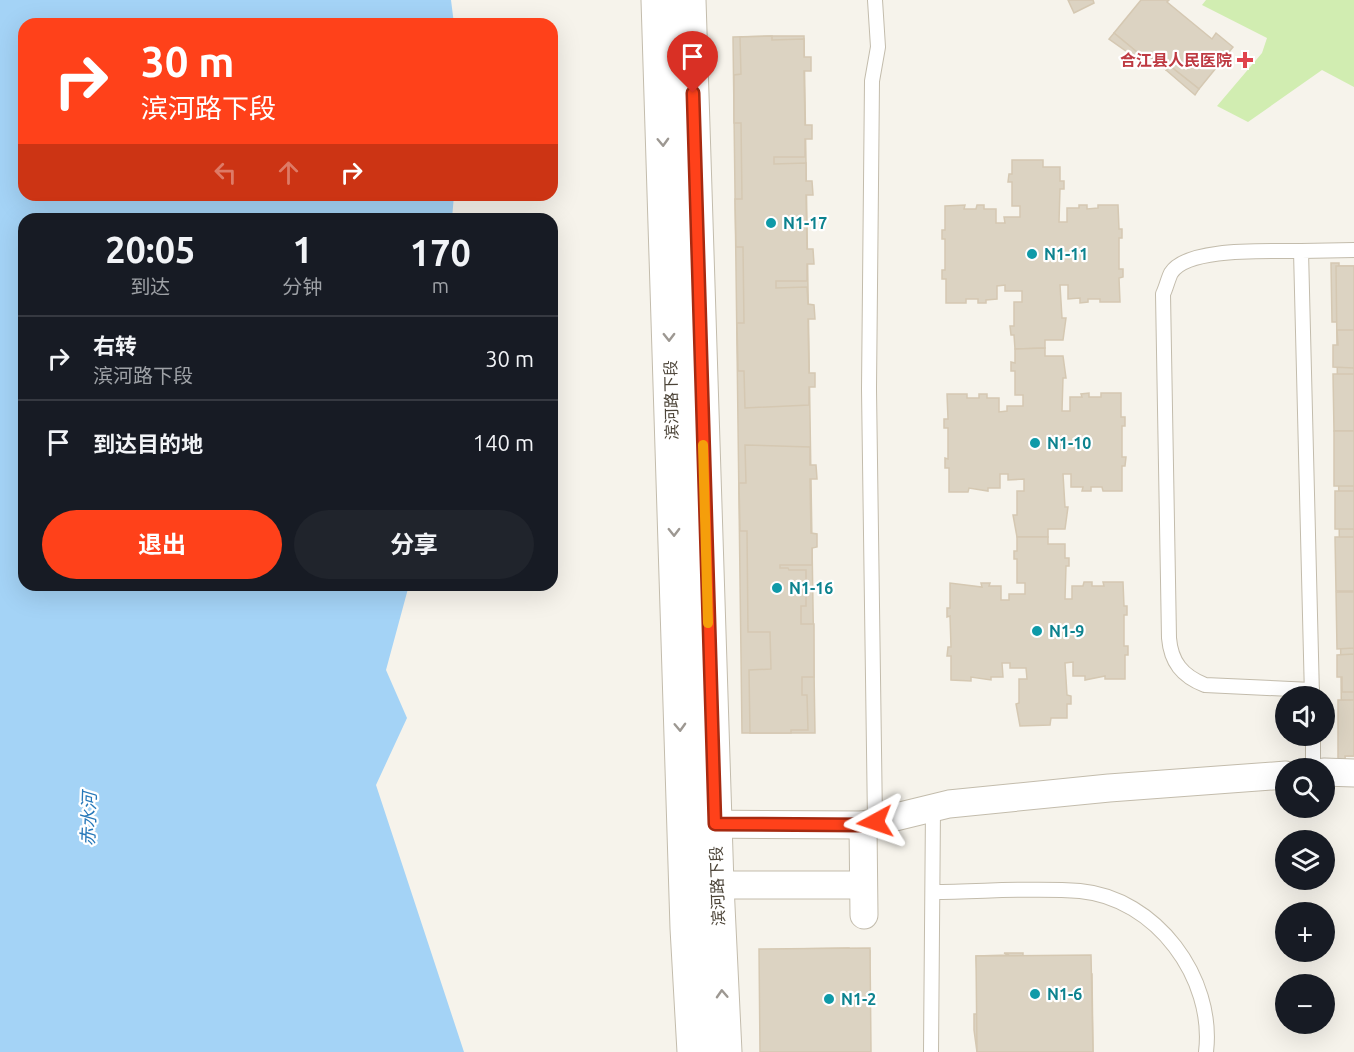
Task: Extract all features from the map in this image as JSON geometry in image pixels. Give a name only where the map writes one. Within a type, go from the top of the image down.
[{"type":"street","name":"滨河路下段","points":[[658,0],[699,824],[701,885],[694,1052]]},
{"type":"street","name":"滨河路下段","points":[[689,0],[699,824]]},
{"type":"street","points":[[1335,772],[1354,773]]},
{"type":"street","points":[[699,824],[869,824],[949,804],[1109,788],[1275,776]]},
{"type":"street","points":[[864,915],[863,885],[869,824]]},
{"type":"street","name":"滨河路下段","points":[[701,885],[725,1052]]},
{"type":"street","points":[[701,885],[863,885]]},
{"type":"lane","points":[[869,824],[872,81],[878,47],[875,0]]},
{"type":"lane","points":[[1275,690],[1205,685],[1193,681],[1175,663],[1169,638],[1164,294],[1172,272],[1184,262],[1208,254],[1354,250]]},
{"type":"lane","points":[[1301,251],[1312,686]]},
{"type":"lane","points":[[931,1052],[933,808]]},
{"type":"lane","points":[[933,892],[1082,891],[1114,900],[1138,913],[1161,931],[1184,957],[1198,984],[1206,1016],[1206,1052]]},
{"type":"green space","points":[[1206,0],[1354,0],[1354,87],[1322,70],[1248,122],[1217,106],[1262,53],[1267,38],[1202,5]]},
{"type":"water","name":"赤水河","points":[[0,0],[451,0],[453,18],[18,18],[18,201],[454,201],[452,213],[18,213],[18,591],[407,591],[386,670],[407,718],[376,785],[464,1052],[0,1052]]},
{"type":"building","points":[[1068,0],[1093,0],[1094,3],[1074,13]]},
{"type":"building","points":[[1141,0],[1169,0],[1167,2],[1212,39],[1216,33],[1233,47],[1199,89],[1170,66],[1166,70],[1146,54],[1143,57],[1114,33]]},
{"type":"building","points":[[1114,33],[1143,57],[1140,61],[1109,39]]},
{"type":"building","name":"N1-17","points":[[772,36],[772,40],[804,39],[804,57],[811,57],[811,71],[804,71],[805,125],[812,125],[812,139],[805,139],[805,157],[774,157],[774,164],[806,163],[806,181],[812,181],[813,195],[806,195],[807,249],[813,249],[814,264],[807,264],[807,281],[776,281],[776,288],[807,287],[808,304],[814,305],[815,319],[808,319],[809,373],[815,373],[815,387],[809,387],[809,405],[745,408],[744,371],[738,371],[737,323],[744,323],[743,247],[736,247],[735,199],[742,199],[741,123],[734,123],[734,75],[741,74],[740,37]]},
{"type":"building","points":[[804,36],[815,733],[742,733],[733,37]]},
{"type":"building","points":[[1170,66],[1199,89],[1195,95],[1166,70]]},
{"type":"building","name":"N1-11","points":[[1012,160],[1043,160],[1043,167],[1060,167],[1060,181],[1064,181],[1064,189],[1060,189],[1059,222],[1067,222],[1067,208],[1079,208],[1079,205],[1087,205],[1087,209],[1098,208],[1098,205],[1118,205],[1119,229],[1122,229],[1122,238],[1119,238],[1119,269],[1123,269],[1123,277],[1119,278],[1120,302],[1100,302],[1100,299],[1088,299],[1088,302],[1080,303],[1080,298],[1068,299],[1068,285],[1060,285],[1062,318],[1066,318],[1063,340],[1045,340],[1045,348],[1015,349],[1014,335],[1011,335],[1010,326],[1014,326],[1014,302],[1022,302],[1022,291],[1005,291],[1005,285],[997,286],[997,299],[986,300],[986,303],[978,303],[978,299],[966,299],[966,303],[946,303],[946,279],[942,279],[942,270],[945,270],[945,239],[942,239],[942,230],[945,230],[945,206],[965,205],[964,209],[976,209],[977,205],[984,205],[984,209],[996,209],[996,223],[1005,223],[1004,217],[1020,217],[1020,206],[1012,206],[1012,182],[1008,182],[1009,174],[1012,174]]},
{"type":"building","points":[[1331,263],[1339,263],[1339,266],[1354,266],[1354,322],[1332,322]]},
{"type":"building","points":[[1336,266],[1354,266],[1354,756],[1345,756],[1345,759],[1342,759]]},
{"type":"building","points":[[1337,330],[1354,330],[1354,368],[1333,367],[1333,345],[1338,345]]},
{"type":"building","name":"N1-10","points":[[1045,348],[1045,356],[1063,356],[1066,378],[1063,378],[1062,411],[1070,411],[1070,397],[1082,397],[1081,394],[1089,393],[1089,397],[1101,397],[1101,393],[1121,393],[1121,417],[1125,417],[1125,426],[1122,426],[1122,457],[1126,457],[1125,466],[1122,466],[1122,491],[1103,491],[1102,487],[1091,487],[1091,491],[1082,491],[1083,487],[1071,487],[1071,474],[1063,474],[1065,507],[1068,507],[1065,529],[1048,529],[1048,537],[1017,537],[1013,515],[1017,515],[1017,491],[1024,491],[1024,479],[1008,480],[1008,474],[1000,474],[1000,488],[988,488],[988,491],[969,488],[968,492],[949,492],[949,468],[945,468],[945,458],[948,459],[948,428],[944,428],[944,419],[948,419],[947,394],[967,394],[967,398],[979,398],[979,394],[987,394],[987,398],[999,398],[999,412],[1007,411],[1007,406],[1023,406],[1023,395],[1015,395],[1015,371],[1011,371],[1011,362],[1015,363],[1015,349]]},
{"type":"building","points":[[1333,374],[1354,374],[1354,431],[1334,431]]},
{"type":"building","points":[[1334,431],[1354,431],[1354,486],[1334,486]]},
{"type":"building","name":"N1-16","points":[[745,445],[810,447],[810,465],[816,465],[817,479],[810,479],[811,533],[817,534],[817,547],[812,548],[812,565],[780,565],[780,568],[789,570],[806,570],[806,606],[801,606],[801,624],[814,624],[814,677],[802,677],[802,695],[807,695],[808,730],[791,730],[791,733],[750,733],[749,670],[771,669],[770,632],[748,632],[747,531],[740,531],[739,483],[746,483]]},
{"type":"building","points":[[1335,491],[1354,491],[1354,529],[1335,529]]},
{"type":"building","name":"N1-9","points":[[1017,537],[1048,537],[1048,544],[1065,544],[1065,558],[1069,558],[1069,566],[1066,566],[1065,599],[1072,599],[1072,586],[1083,586],[1084,582],[1092,582],[1092,586],[1104,586],[1103,582],[1123,582],[1124,606],[1127,606],[1127,615],[1124,615],[1124,646],[1128,646],[1128,655],[1125,655],[1125,679],[1105,679],[1105,676],[1085,680],[1085,676],[1073,676],[1073,662],[1065,663],[1067,695],[1071,696],[1071,704],[1067,704],[1067,718],[1051,718],[1050,725],[1020,726],[1016,704],[1019,703],[1019,679],[1027,679],[1026,668],[1010,668],[1010,663],[1002,663],[1003,677],[991,677],[991,680],[971,677],[971,681],[951,680],[951,656],[947,656],[948,647],[951,647],[950,616],[947,617],[947,608],[950,608],[950,583],[982,587],[981,583],[990,583],[989,586],[1001,586],[1001,600],[1009,600],[1009,594],[1025,594],[1025,583],[1017,583],[1017,559],[1014,559],[1014,551],[1017,551]]},
{"type":"building","points":[[1335,537],[1354,537],[1354,591],[1336,591]]},
{"type":"building","points":[[1336,592],[1354,592],[1354,648],[1337,649]]},
{"type":"building","points":[[1354,654],[1354,692],[1342,692],[1342,677],[1337,677],[1337,655]]},
{"type":"building","points":[[1338,700],[1354,700],[1354,756],[1345,756],[1345,759],[1338,759]]},
{"type":"building","name":"N1-2","points":[[849,948],[849,951],[870,951],[866,1052],[790,1052],[789,949]]},
{"type":"building","name":"N1-2","points":[[870,948],[871,1052],[760,1052],[759,949]]},
{"type":"building","name":"N1-6","points":[[1004,953],[1023,953],[1023,972],[1039,972],[1038,959],[1055,959],[1055,969],[1079,969],[1079,965],[1092,974],[1093,1052],[977,1052],[974,1030],[974,1014],[979,1014],[976,956],[1009,955]]},
{"type":"building","name":"N1-6","points":[[1091,955],[1093,1052],[977,1052],[976,956]]},
{"type":"slow traffic","points":[[703,445],[708,623]]},
{"type":"place","name":"合江县人民医院","points":[[1245,60]]},
{"type":"place","name":"N1-17","points":[[771,223]]},
{"type":"place","name":"N1-11","points":[[1032,254]]},
{"type":"place","name":"N1-10","points":[[1035,443]]},
{"type":"place","name":"N1-16","points":[[777,588]]},
{"type":"place","name":"N1-9","points":[[1037,631]]},
{"type":"place","name":"N1-6","points":[[1035,994]]},
{"type":"place","name":"N1-2","points":[[829,999]]},
{"type":"route","points":[[693,93],[715,824],[863,825],[875,822]]}]
